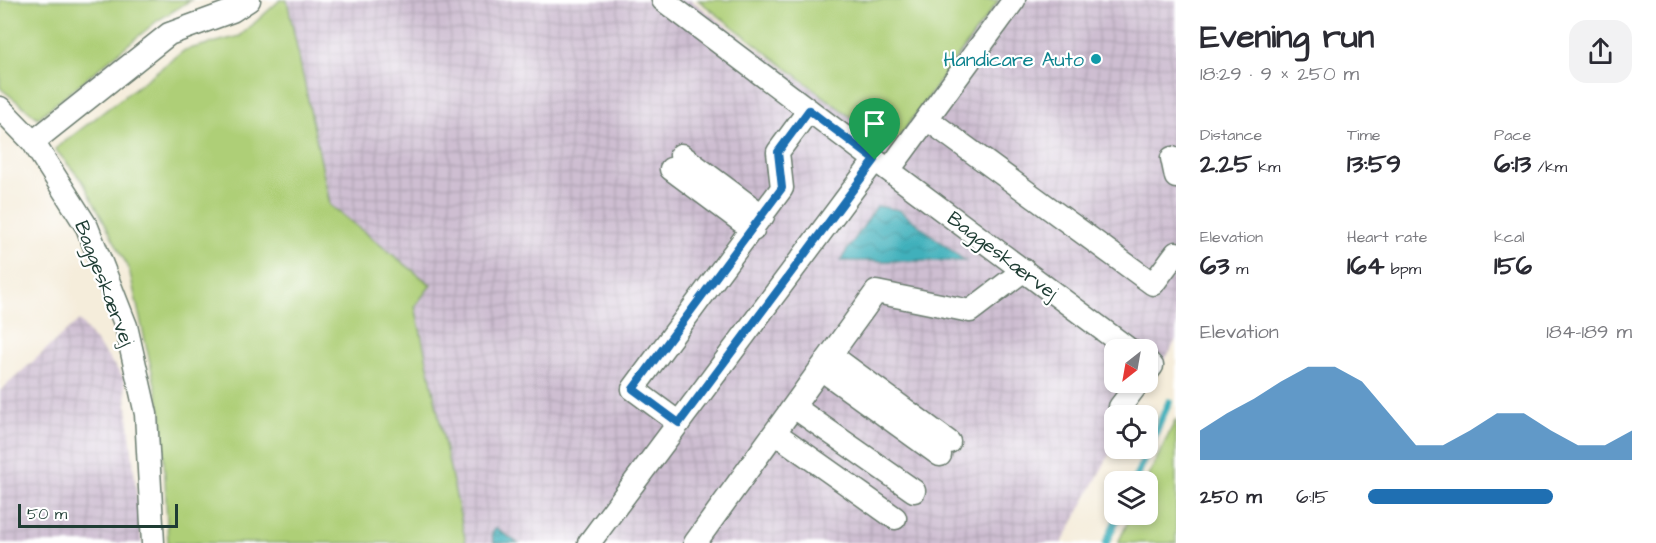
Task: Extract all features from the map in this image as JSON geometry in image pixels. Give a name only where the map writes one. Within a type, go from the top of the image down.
[{"type":"street","points":[[33,142],[169,34],[232,11],[249,0]]},
{"type":"street","name":"Baggeskærvej","points":[[663,0],[1115,339]]},
{"type":"street","points":[[589,543],[679,423],[882,165],[927,119],[1014,0]]},
{"type":"street","name":"Baggeskærvej","points":[[0,108],[33,142],[87,227],[126,326],[146,414],[153,543]]},
{"type":"street","points":[[679,423],[633,389],[782,188],[778,152],[809,110]]},
{"type":"street","points":[[927,119],[1153,284],[1176,253]]},
{"type":"street","points":[[676,162],[758,223]]},
{"type":"street","points":[[695,543],[876,292],[970,311],[1024,270]]},
{"type":"street","points":[[826,362],[945,449]]},
{"type":"street","points":[[798,400],[918,485]]},
{"type":"street","points":[[771,439],[890,524]]},
{"type":"shaded area","points":[[287,0],[691,0],[891,147],[999,0],[1176,0],[1176,339],[1158,368],[1158,339],[1104,339],[1104,393],[1140,393],[1131,405],[1104,405],[1104,459],[1107,459],[1062,543],[399,543]]},
{"type":"shaded area","points":[[79,320],[124,378],[142,543],[0,543],[0,391]]},
{"type":"green space","points":[[0,0],[191,0],[157,21],[38,118],[0,88]]},
{"type":"green space","points":[[280,0],[287,0],[330,205],[431,285],[415,306],[466,543],[168,543],[162,416],[129,269],[83,182],[55,149],[185,50],[240,36]]},
{"type":"green space","points":[[698,0],[999,0],[891,148]]},
{"type":"green space","points":[[1176,419],[1176,543],[1118,543],[1126,525],[1158,525],[1158,471],[1151,471]]},
{"type":"water","points":[[877,206],[899,210],[965,261],[840,261]]},
{"type":"water","points":[[495,528],[518,543],[494,543],[492,534]]},
{"type":"waterway","points":[[1139,471],[1169,402]]},
{"type":"waterway","points":[[1106,543],[1114,525]]},
{"type":"place","name":"Handicare Auto","points":[[1096,59]]},
{"type":"route","points":[[809,110],[875,160],[679,423],[633,389],[782,188],[778,152],[809,110]]}]
